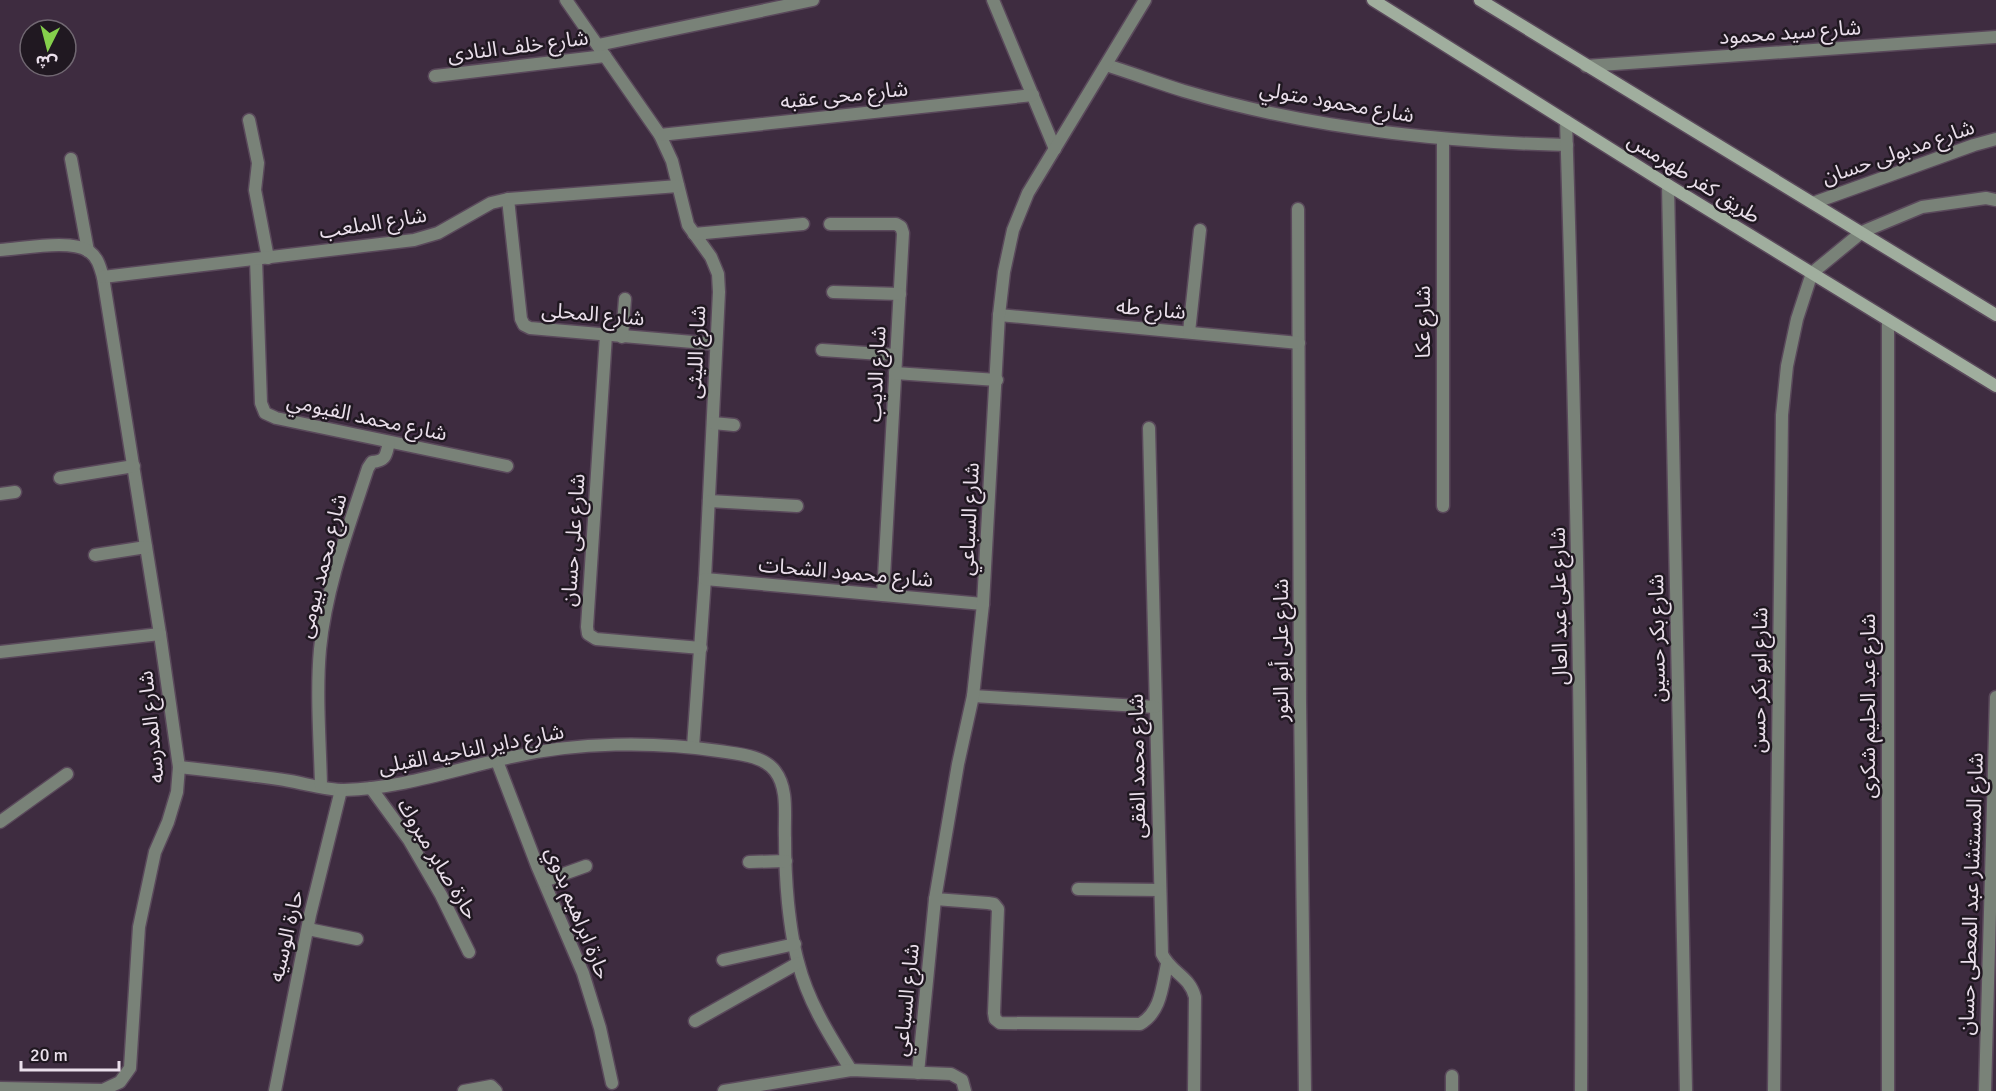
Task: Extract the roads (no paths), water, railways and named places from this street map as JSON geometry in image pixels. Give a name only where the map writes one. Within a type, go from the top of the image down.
[{"type":"street","name":"شارع الليثى","points":[[566,0],[660,135],[672,161],[688,225],[711,256],[718,274],[705,579],[693,747]]},
{"type":"street","name":"شارع خلف النادى","points":[[598,45],[813,0]]},
{"type":"street","points":[[993,0],[1055,149]]},
{"type":"street","name":"شارع السباعي","points":[[918,1072],[935,899],[958,764],[973,696],[983,604],[999,315],[1004,272],[1013,230],[1028,194],[1145,0]]},
{"type":"street","name":"طريق كفر طهرمس","points":[[1373,0],[1668,185],[1996,386]]},
{"type":"street","name":"طريق كفر طهرمس","points":[[1480,0],[1996,315]]},
{"type":"street","name":"شارع سيد محمود","points":[[1586,66],[1996,38]]},
{"type":"street","name":"شارع خلف النادى","points":[[435,76],[605,56]]},
{"type":"street","name":"شارع محمود متولي","points":[[1106,64],[1184,91],[1270,112],[1356,128],[1443,139],[1567,145]]},
{"type":"street","name":"شارع محى عقبه","points":[[660,135],[1033,95]]},
{"type":"street","points":[[249,120],[258,164],[255,190],[262,258]]},
{"type":"street","name":"شارع على عبد العال","points":[[1566,121],[1578,551],[1582,862],[1581,1091]]},
{"type":"street","name":"شارع عكا","points":[[1443,139],[1443,506]]},
{"type":"street","name":"شارع مدبولى حسان","points":[[1813,203],[1996,140]]},
{"type":"street","points":[[71,159],[88,251]]},
{"type":"street","name":"شارع بكر حسين","points":[[1668,185],[1686,1091]]},
{"type":"street","name":"شارع الملعب","points":[[103,277],[414,240],[438,233],[491,203],[508,199],[678,186]]},
{"type":"street","points":[[1812,273],[1862,232],[1922,207],[1986,198],[1996,200]]},
{"type":"street","name":"شارع المحلى","points":[[508,199],[521,319],[524,325],[530,328],[716,344]]},
{"type":"street","name":"شارع على أبو النور","points":[[1298,209],[1300,702],[1305,1091]]},
{"type":"street","points":[[694,234],[803,224]]},
{"type":"street","name":"شارع الديب","points":[[830,224],[896,224],[901,227],[900,294],[884,595]]},
{"type":"street","points":[[1189,332],[1200,230]]},
{"type":"street","points":[[0,250],[63,245],[76,246],[88,251]]},
{"type":"street","name":"شارع المدرسه","points":[[0,1090],[104,1090],[120,1082],[130,1068],[141,918],[155,852],[168,822],[177,792],[179,767],[160,634],[103,277],[98,260],[88,251]]},
{"type":"street","name":"شارع محمد الفيومي","points":[[262,258],[261,403],[265,413],[276,418],[507,466]]},
{"type":"street","name":"شارع ابو بكر حسن","points":[[1774,1091],[1782,415],[1789,357],[1797,319],[1812,273]]},
{"type":"street","points":[[833,292],[900,294]]},
{"type":"street","points":[[622,337],[625,299]]},
{"type":"street","name":"شارع طه","points":[[999,315],[1299,343]]},
{"type":"street","name":"شارع عبد الحليم شكرى","points":[[1888,320],[1888,1091]]},
{"type":"street","name":"شارع على حسان","points":[[606,335],[588,634],[596,639],[701,648]]},
{"type":"street","points":[[822,350],[896,355]]},
{"type":"street","points":[[896,373],[997,380]]},
{"type":"street","points":[[713,423],[734,425]]},
{"type":"street","name":"شارع محمد الفقى","points":[[1149,428],[1162,954],[1167,964]]},
{"type":"street","name":"شارع محمد بيومى","points":[[321,786],[320,648],[327,606],[337,565],[368,468],[372,462],[384,459],[389,442]]},
{"type":"street","points":[[60,478],[134,466]]},
{"type":"street","points":[[0,494],[15,492]]},
{"type":"street","points":[[709,501],[797,506]]},
{"type":"street","points":[[95,555],[146,547]]},
{"type":"street","name":"شارع محمود الشحات","points":[[705,579],[983,604]]},
{"type":"street","points":[[0,652],[160,634]]},
{"type":"street","points":[[973,696],[1155,707]]},
{"type":"street","name":"شارع المستشار عبد المعطى حسان","points":[[1985,1091],[1996,697]]},
{"type":"street","name":"شارع داير الناحيه القبلى","points":[[179,767],[234,772],[341,790],[429,779],[543,751],[588,747],[650,745],[693,747],[764,761],[775,771],[782,786],[788,904],[798,963],[819,1019],[851,1070]]},
{"type":"street","name":"حارة ابراهيم بدوي","points":[[497,761],[583,973],[600,1028],[612,1083]]},
{"type":"street","points":[[0,822],[67,774]]},
{"type":"street","name":"حارة صابر مبروك","points":[[371,788],[409,840],[441,895],[469,952]]},
{"type":"street","name":"حارة الوسيه","points":[[275,1091],[308,929],[341,790]]},
{"type":"street","points":[[749,862],[786,861]]},
{"type":"street","points":[[544,881],[586,866]]},
{"type":"street","points":[[1078,889],[1160,890]]},
{"type":"street","points":[[935,899],[988,903],[994,904],[998,909],[994,1013],[995,1019],[1000,1023],[1140,1024],[1150,1019],[1156,1010],[1167,964],[1192,986],[1195,997],[1194,1091]]},
{"type":"street","points":[[308,929],[357,939]]},
{"type":"street","points":[[723,960],[795,944]]},
{"type":"street","points":[[695,1022],[798,963]]},
{"type":"street","points":[[724,1091],[851,1070],[951,1074],[962,1080],[964,1091]]},
{"type":"street","points":[[1452,1076],[1452,1091]]},
{"type":"street","points":[[464,1091],[492,1086],[496,1091]]}]
